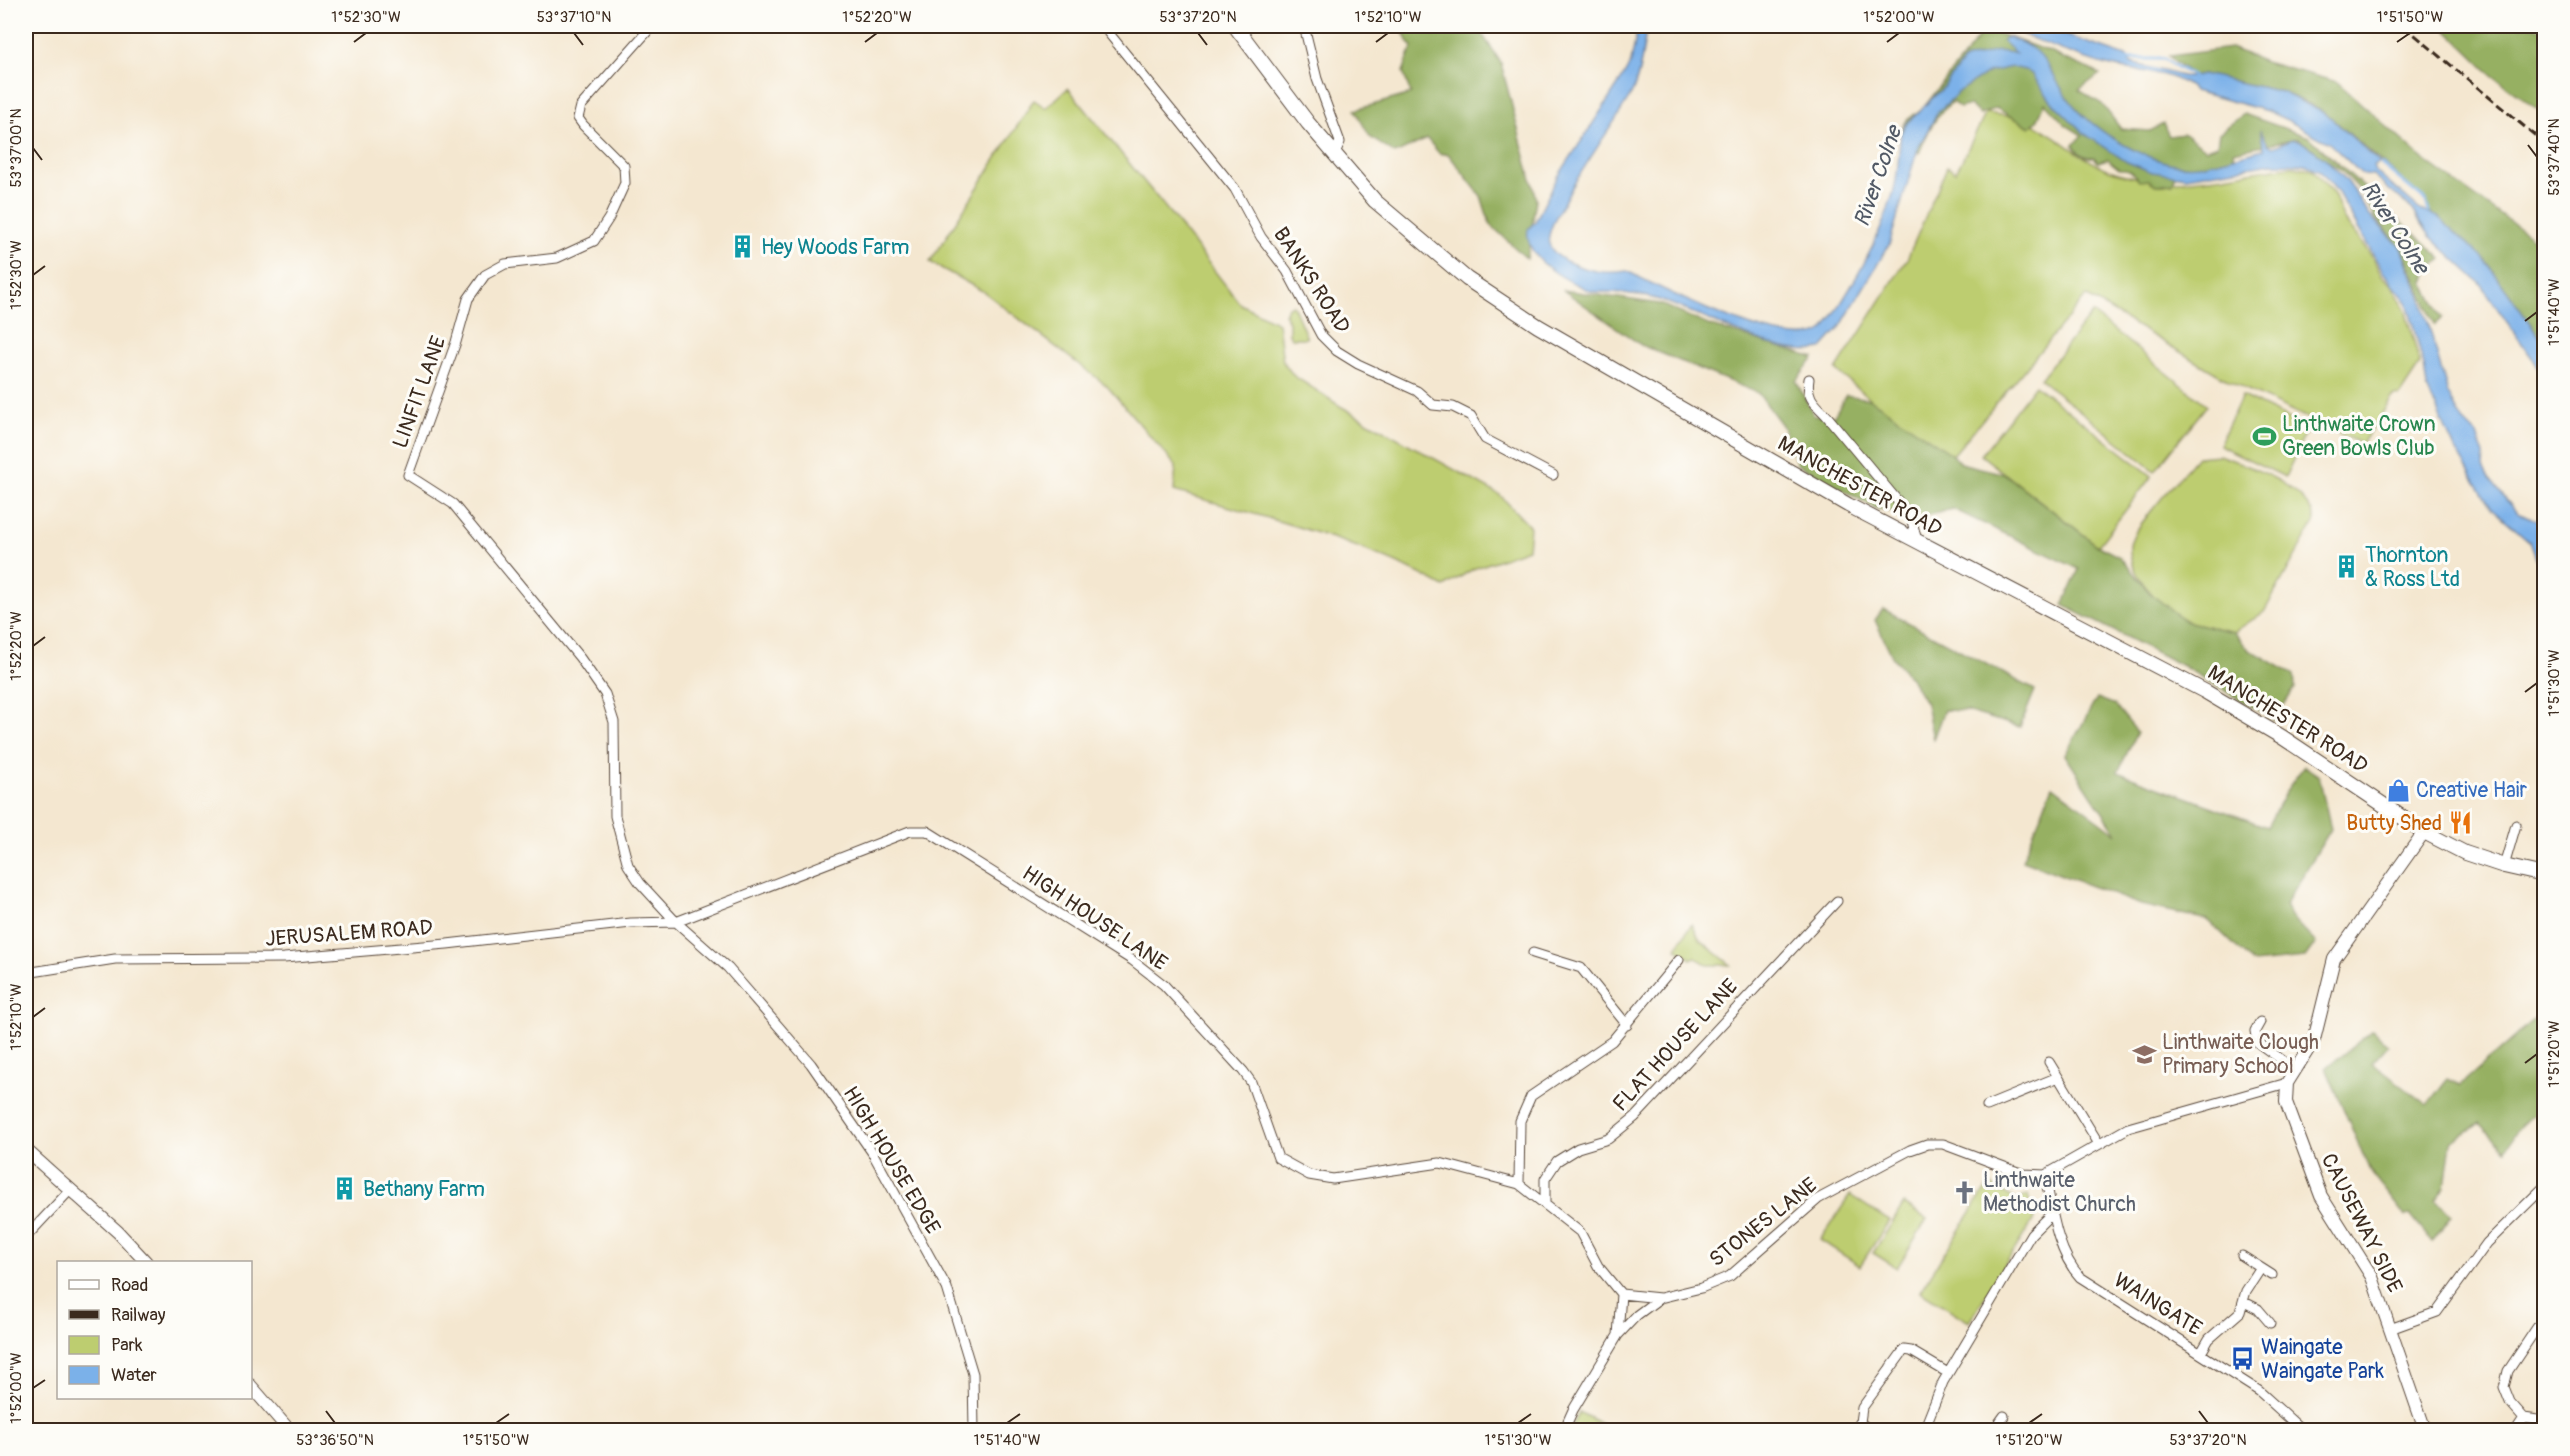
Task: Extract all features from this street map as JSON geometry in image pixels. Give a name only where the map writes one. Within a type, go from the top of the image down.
[{"type":"main road","name":"MANCHESTER ROAD","points":[[1235,26],[1334,155],[1375,201],[1467,279],[1548,332],[1848,506],[2206,692],[2282,737],[2424,832],[2465,853],[2504,866],[2544,874]]},
{"type":"street","name":"LINFIT LANE","points":[[652,26],[581,106],[578,118],[624,166],[625,183],[609,218],[594,241],[557,258],[505,264],[485,275],[468,299],[456,342],[408,475],[453,504],[580,658],[605,694],[614,722],[615,816],[628,865],[640,883],[676,922]]},
{"type":"street","name":"BANKS ROAD","points":[[1103,26],[1235,189],[1261,237],[1291,277],[1321,335],[1337,351],[1358,364],[1417,391],[1433,405],[1453,407],[1471,416],[1485,439],[1553,475]]},
{"type":"street","points":[[1304,26],[1317,79],[1340,142],[1334,155]]},
{"type":"street","points":[[1809,379],[1807,392],[1813,402],[1911,517],[1917,542]]},
{"type":"street","points":[[2504,866],[2516,825]]},
{"type":"street","name":"HIGH HOUSE LANE","points":[[676,922],[910,831],[927,831],[1132,960],[1164,985],[1251,1082],[1278,1158],[1309,1175],[1333,1179],[1440,1163],[1519,1184],[1545,1202],[1580,1232],[1598,1266],[1621,1294]]},
{"type":"street","points":[[2045,1175],[2137,1125],[2287,1083],[2294,1068],[2314,1040],[2334,959],[2424,832]]},
{"type":"street","name":"FLAT HOUSE LANE","points":[[1545,1202],[1545,1179],[1557,1161],[1578,1148],[1608,1140],[1635,1117],[1837,901]]},
{"type":"street","name":"JERUSALEM ROAD","points":[[26,974],[115,960],[284,958],[447,944],[631,923],[676,922]]},
{"type":"street","name":"HIGH HOUSE EDGE","points":[[676,922],[728,968],[811,1064],[872,1152],[947,1288],[973,1374],[974,1431]]},
{"type":"street","points":[[1533,953],[1581,968],[1627,1025]]},
{"type":"street","points":[[1519,1184],[1520,1121],[1531,1096],[1612,1041],[1679,960]]},
{"type":"street","points":[[2260,1022],[2255,1031],[2257,1042],[2294,1068]]},
{"type":"street","points":[[2049,1062],[2099,1144]]},
{"type":"street","points":[[1987,1106],[2058,1077]]},
{"type":"street","name":"CAUSEWAY SIDE","points":[[2287,1083],[2286,1102],[2321,1196],[2372,1277],[2425,1431]]},
{"type":"street","name":"STONES LANE","points":[[1618,1335],[1637,1315],[1660,1298],[1701,1288],[1730,1276],[1818,1199],[1920,1146],[1943,1144],[2023,1174],[2045,1175]]},
{"type":"street","points":[[26,1150],[118,1232],[144,1261]]},
{"type":"street","name":"WAINGATE","points":[[2045,1175],[2052,1213],[2064,1251],[2070,1267],[2080,1277],[2259,1391],[2302,1431]]},
{"type":"street","points":[[2390,1329],[2437,1312],[2487,1243],[2544,1187]]},
{"type":"street","points":[[26,1237],[70,1189]]},
{"type":"street","points":[[1924,1431],[1948,1373],[2031,1234],[2052,1213]]},
{"type":"street","points":[[2242,1256],[2272,1275]]},
{"type":"street","points":[[2201,1353],[2209,1339],[2240,1312],[2246,1292],[2261,1268]]},
{"type":"street","points":[[1564,1431],[1573,1410],[1618,1335],[1621,1294],[1660,1298]]},
{"type":"street","points":[[2244,1302],[2258,1309],[2270,1323]]},
{"type":"street","points":[[2544,1317],[2508,1371],[2504,1387],[2510,1402],[2524,1418],[2544,1421]]},
{"type":"street","points":[[1869,1431],[1858,1426],[1862,1408],[1904,1350],[1911,1351],[1948,1373]]},
{"type":"street","points":[[252,1387],[289,1431]]},
{"type":"street","points":[[1994,1431],[2004,1416]]},
{"type":"street","points":[[2516,1431],[2524,1418]]},
{"type":"green space","points":[[1399,26],[1477,26],[1501,63],[1536,199],[1527,259],[1490,224],[1481,196],[1449,155],[1439,153],[1427,139],[1395,154],[1370,137],[1355,110],[1411,94],[1403,72],[1412,47]]},
{"type":"green space","points":[[2442,26],[2529,26],[2544,29],[2544,114],[2492,75]]},
{"type":"green space","points":[[1985,29],[2045,50],[2100,74],[2079,90],[2102,104],[2121,129],[2150,131],[2163,124],[2169,136],[2184,134],[2206,149],[2217,145],[2219,133],[2244,114],[2309,137],[2442,259],[2428,271],[2424,283],[2443,318],[2435,325],[2402,248],[2376,219],[2362,192],[2342,171],[2298,138],[2233,151],[2234,159],[2176,170],[2173,184],[2158,185],[2149,180],[2139,181],[2127,169],[2119,169],[2107,159],[2098,162],[2094,157],[2082,155],[2073,145],[2082,135],[2066,125],[2045,103],[2037,121],[2030,127],[1996,108],[1980,115],[1970,105],[1960,108],[1952,102],[1932,125],[1919,153],[1899,133],[1907,120],[1924,107]]},
{"type":"green space","points":[[2231,48],[2265,62],[2337,82],[2424,160],[2541,244],[2544,254],[2544,343],[2484,259],[2429,212],[2426,201],[2328,115],[2282,92],[2203,74],[2193,76],[2169,56]]},
{"type":"green space","points":[[1068,88],[1240,304],[1278,323],[1283,362],[1294,376],[1340,406],[1500,495],[1530,527],[1528,549],[1473,569],[1444,587],[1381,556],[1347,543],[1174,491],[1176,466],[1106,385],[984,292],[930,262],[1034,100],[1046,108]]},
{"type":"green space","points":[[1986,113],[2027,121],[2098,165],[2133,177],[2179,181],[2293,166],[2312,169],[2335,196],[2343,218],[2371,255],[2382,276],[2392,285],[2405,309],[2420,364],[2399,396],[2394,395],[2362,444],[2229,381],[2086,296],[1953,455],[1870,399],[1836,370],[1907,259],[1947,167],[1956,172]]},
{"type":"green space","points":[[1563,290],[1660,304],[1708,325],[1814,358],[1796,381],[1814,416],[1834,416],[1846,395],[1870,399],[1953,455],[1960,463],[2005,474],[2098,546],[2120,557],[2150,593],[2185,621],[2234,632],[2246,647],[2294,675],[2295,688],[2274,720],[2183,666],[2063,605],[2079,569],[1953,509],[1922,517],[1875,508],[1797,464],[1782,425],[1758,393],[1641,345]]},
{"type":"green space","points":[[1293,305],[1307,338],[1292,338],[1289,334],[1289,322],[1285,315],[1288,307]]},
{"type":"green space","points":[[2092,313],[2207,405],[2155,471],[2040,379]]},
{"type":"green space","points":[[2035,385],[2152,476],[2098,546],[1981,455]]},
{"type":"green space","name":"Linthwaite Crown Green Bowls Club","points":[[2242,396],[2308,428],[2285,477],[2219,445]]},
{"type":"green space","points":[[2219,455],[2261,472],[2289,487],[2310,508],[2315,521],[2264,612],[2234,632],[2190,622],[2165,607],[2138,576],[2130,552],[2131,541],[2141,524],[2197,457]]},
{"type":"green space","points":[[1883,609],[2035,690],[2020,727],[1966,711],[1944,710],[1933,739],[1926,704],[1910,677],[1893,658],[1875,620]]},
{"type":"green space","points":[[2097,698],[2115,705],[2137,732],[2118,772],[2267,827],[2286,791],[2304,766],[2319,776],[2331,829],[2285,905],[2291,917],[2316,943],[2305,958],[2253,963],[2208,920],[2141,905],[2022,860],[2053,786],[2117,834],[2065,755]]},
{"type":"green space","points":[[1692,924],[1700,940],[1731,965],[1708,965],[1695,957],[1691,959],[1676,948]]},
{"type":"green space","points":[[2544,1011],[2544,1112],[2530,1118],[2520,1126],[2506,1150],[2480,1123],[2451,1142],[2445,1187],[2435,1200],[2452,1215],[2432,1242],[2410,1215],[2405,1216],[2370,1171],[2326,1068],[2373,1030],[2388,1045],[2372,1063],[2427,1105],[2447,1079],[2460,1085]]},
{"type":"green space","points":[[1989,1184],[2017,1201],[2028,1195],[2034,1219],[1969,1322],[1920,1291]]},
{"type":"green space","points":[[1850,1195],[1889,1221],[1860,1266],[1820,1240]]},
{"type":"green space","points":[[1904,1204],[1927,1219],[1897,1268],[1873,1253]]},
{"type":"green space","points":[[1579,1412],[1612,1430],[1571,1430]]},
{"type":"water","points":[[1638,26],[1647,26],[1640,69],[1632,93],[1568,194],[1550,233],[1549,244],[1559,257],[1580,267],[1600,272],[1627,271],[1726,317],[1784,334],[1808,336],[1824,330],[1862,266],[1886,215],[1896,182],[1901,133],[1906,124],[1943,88],[1964,60],[1997,51],[2015,53],[2002,41],[2006,37],[2038,53],[2078,111],[2092,123],[2108,135],[2144,155],[2181,165],[2198,165],[2264,149],[2260,130],[2268,144],[2273,147],[2292,139],[2299,140],[2325,158],[2348,182],[2369,215],[2400,246],[2421,297],[2448,394],[2463,421],[2477,435],[2484,455],[2483,468],[2517,513],[2544,523],[2544,549],[2541,551],[2544,555],[2544,572],[2539,566],[2530,542],[2491,507],[2455,449],[2427,388],[2424,366],[2407,302],[2383,272],[2337,191],[2320,171],[2305,164],[2272,163],[2186,177],[2152,172],[2127,162],[2085,134],[2051,101],[2032,74],[2025,70],[2012,67],[1989,72],[1960,91],[1938,112],[1918,148],[1889,245],[1839,329],[1821,349],[1804,351],[1784,348],[1739,333],[1656,299],[1591,291],[1558,274],[1539,259],[1532,250],[1528,240],[1528,229],[1535,222],[1557,178],[1631,62]]},
{"type":"water","points":[[2003,26],[2039,26],[2126,56],[2131,63],[2187,77],[2203,74],[2282,92],[2328,115],[2380,163],[2373,166],[2375,171],[2420,210],[2438,217],[2484,259],[2544,343],[2544,375],[2479,282],[2430,236],[2413,210],[2373,176],[2363,175],[2329,143],[2267,111],[2194,91],[2185,84],[2164,75],[2117,68],[2094,61]]},
{"type":"waterway","points":[[2128,59],[2164,59],[2193,76]]},
{"type":"waterway","name":"River Colne","points":[[2381,164],[2426,201],[2429,212]]},
{"type":"railway","points":[[2404,26],[2544,143]]},
{"type":"place","name":"Hey Woods Farm","points":[[743,247]]},
{"type":"place","name":"Linthwaite Crown Green Bowls Club","points":[[2264,436]]},
{"type":"place","name":"Thornton & Ross Ltd","points":[[2347,567]]},
{"type":"place","name":"Creative Hair","points":[[2398,790]]},
{"type":"place","name":"Butty Shed","points":[[2460,823]]},
{"type":"place","name":"Linthwaite Clough Primary School","points":[[2144,1054]]},
{"type":"place","name":"Bethany Farm","points":[[345,1189]]},
{"type":"place","name":"Linthwaite Methodist Church","points":[[1965,1192]]},
{"type":"place","name":"Waingate Waingate Park","points":[[2243,1359]]}]
